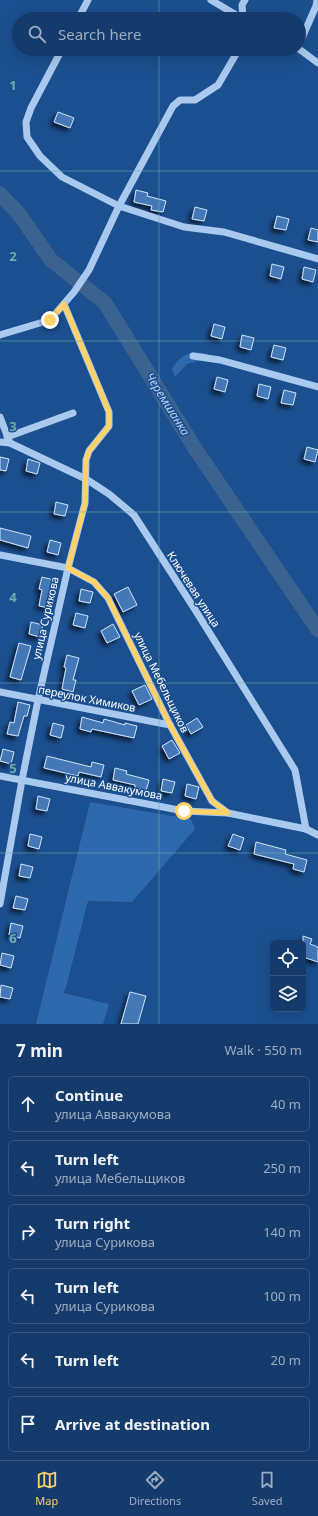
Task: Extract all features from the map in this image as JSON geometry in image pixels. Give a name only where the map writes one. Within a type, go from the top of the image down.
[{"type":"street","points":[[82,12],[88,0]]},
{"type":"street","points":[[211,0],[231,12]]},
{"type":"street","points":[[242,12],[242,5],[245,0]]},
{"type":"street","points":[[306,29],[317,4]]},
{"type":"street","points":[[306,54],[318,62]]},
{"type":"street","points":[[58,56],[31,108],[26,122],[27,137],[40,156],[62,177],[119,206],[184,227],[224,232],[318,259]]},
{"type":"street","points":[[0,335],[50,320],[64,304],[89,270],[119,206],[174,106],[180,100],[195,100],[218,85],[235,56]]},
{"type":"street","name":"улица Сурикова","points":[[0,904],[38,700],[68,568],[85,503],[86,460],[89,451],[109,426],[109,412],[64,304]]},
{"type":"street","points":[[193,356],[220,360],[318,387]]},
{"type":"street","points":[[0,417],[9,440],[73,413]]},
{"type":"street","name":"Ключевая улица","points":[[0,442],[9,440],[86,478],[134,515],[295,770],[306,829]]},
{"type":"street","name":"улица Мебельщиков","points":[[0,555],[68,568],[94,582],[108,598],[170,725],[212,801],[228,813]]},
{"type":"street","name":"переулок Химиков","points":[[0,692],[170,725]]},
{"type":"street","name":"улица Аввакумова","points":[[0,776],[184,811],[228,813],[306,829],[318,836]]},
{"type":"shaded area","points":[[194,352],[205,353],[213,357],[187,364],[175,377],[172,369],[176,363],[184,356]]},
{"type":"shaded area","points":[[90,802],[191,819],[195,829],[132,902],[88,901],[66,987],[63,993],[109,1004],[103,1024],[36,1024]]},
{"type":"building","points":[[58,112],[74,118],[70,128],[54,122]]},
{"type":"building","points":[[136,190],[148,193],[147,196],[166,201],[163,212],[151,210],[152,206],[134,202]]},
{"type":"building","points":[[195,207],[207,210],[204,221],[192,219]]},
{"type":"building","points":[[277,216],[289,219],[286,230],[274,228]]},
{"type":"building","points":[[311,228],[318,230],[318,242],[308,240]]},
{"type":"building","points":[[272,264],[284,267],[281,279],[270,276]]},
{"type":"building","points":[[304,267],[316,270],[313,282],[302,279]]},
{"type":"building","points":[[214,324],[225,327],[222,339],[211,336]]},
{"type":"building","points":[[242,335],[254,338],[251,350],[240,347]]},
{"type":"building","points":[[274,345],[286,348],[283,360],[271,357]]},
{"type":"building","points":[[217,377],[228,380],[225,392],[214,389]]},
{"type":"building","points":[[259,384],[271,387],[268,399],[257,396]]},
{"type":"building","points":[[284,390],[296,393],[293,405],[281,403]]},
{"type":"building","points":[[307,447],[318,450],[315,462],[304,459]]},
{"type":"building","points":[[0,457],[9,459],[6,471],[0,470]]},
{"type":"building","points":[[28,459],[40,463],[37,474],[26,471]]},
{"type":"building","points":[[56,502],[68,505],[65,516],[54,514]]},
{"type":"building","points":[[0,528],[31,536],[28,548],[0,540]]},
{"type":"building","points":[[50,540],[61,543],[58,555],[47,552]]},
{"type":"building","points":[[42,577],[54,580],[50,596],[53,597],[50,608],[39,606],[42,590],[39,589]]},
{"type":"building","points":[[128,587],[137,605],[123,612],[114,594]]},
{"type":"building","points":[[81,589],[93,592],[90,603],[79,601]]},
{"type":"building","points":[[76,613],[88,616],[85,628],[73,625]]},
{"type":"building","points":[[31,622],[43,625],[40,637],[29,634]]},
{"type":"building","points":[[113,624],[120,637],[107,643],[101,631]]},
{"type":"building","points":[[19,643],[31,646],[21,680],[10,677]]},
{"type":"building","points":[[67,655],[79,658],[73,680],[76,680],[73,692],[62,689],[66,668],[64,667]]},
{"type":"building","points":[[145,685],[152,699],[139,705],[132,691]]},
{"type":"building","points":[[18,702],[30,705],[27,716],[24,716],[18,736],[7,734],[10,722],[14,723]]},
{"type":"building","points":[[82,717],[103,723],[104,719],[125,725],[125,723],[137,726],[134,738],[92,729],[91,732],[80,729]]},
{"type":"building","points":[[197,718],[203,727],[191,734],[186,725]]},
{"type":"building","points":[[53,723],[64,726],[61,738],[50,735]]},
{"type":"building","points":[[172,740],[180,753],[169,759],[162,746]]},
{"type":"building","points":[[3,749],[14,752],[11,764],[0,761]]},
{"type":"building","points":[[47,756],[91,767],[92,762],[104,765],[101,777],[79,772],[78,776],[44,768]]},
{"type":"building","points":[[115,768],[127,771],[126,774],[149,780],[146,791],[135,789],[135,785],[113,780]]},
{"type":"building","points":[[163,779],[175,782],[172,793],[161,791]]},
{"type":"building","points":[[187,784],[199,787],[196,799],[185,796]]},
{"type":"building","points":[[38,796],[50,799],[47,811],[36,809]]},
{"type":"building","points":[[30,834],[42,837],[39,849],[28,846]]},
{"type":"building","points":[[233,834],[244,838],[240,850],[228,846]]},
{"type":"building","points":[[256,842],[286,850],[285,854],[307,860],[304,872],[293,869],[294,864],[254,854]]},
{"type":"building","points":[[21,864],[33,867],[30,878],[19,876]]},
{"type":"building","points":[[16,896],[28,899],[25,910],[13,908]]},
{"type":"building","points":[[11,923],[23,926],[20,938],[9,935]]},
{"type":"building","points":[[303,936],[312,939],[310,944],[318,947],[318,962],[306,958],[306,940],[303,940]]},
{"type":"building","points":[[2,953],[14,956],[11,968],[0,965]]},
{"type":"building","points":[[1,985],[13,988],[10,999],[0,997]]},
{"type":"building","points":[[130,992],[146,996],[138,1024],[121,1024]]},
{"type":"waterway","name":"Черемшанка","points":[[0,194],[19,214],[51,260],[105,303],[196,450],[318,630]]},
{"type":"route","points":[[50,320],[64,304],[109,412],[109,426],[89,451],[86,460],[85,503],[68,568],[94,582],[108,598],[170,725],[212,801],[228,813],[184,811]]}]
